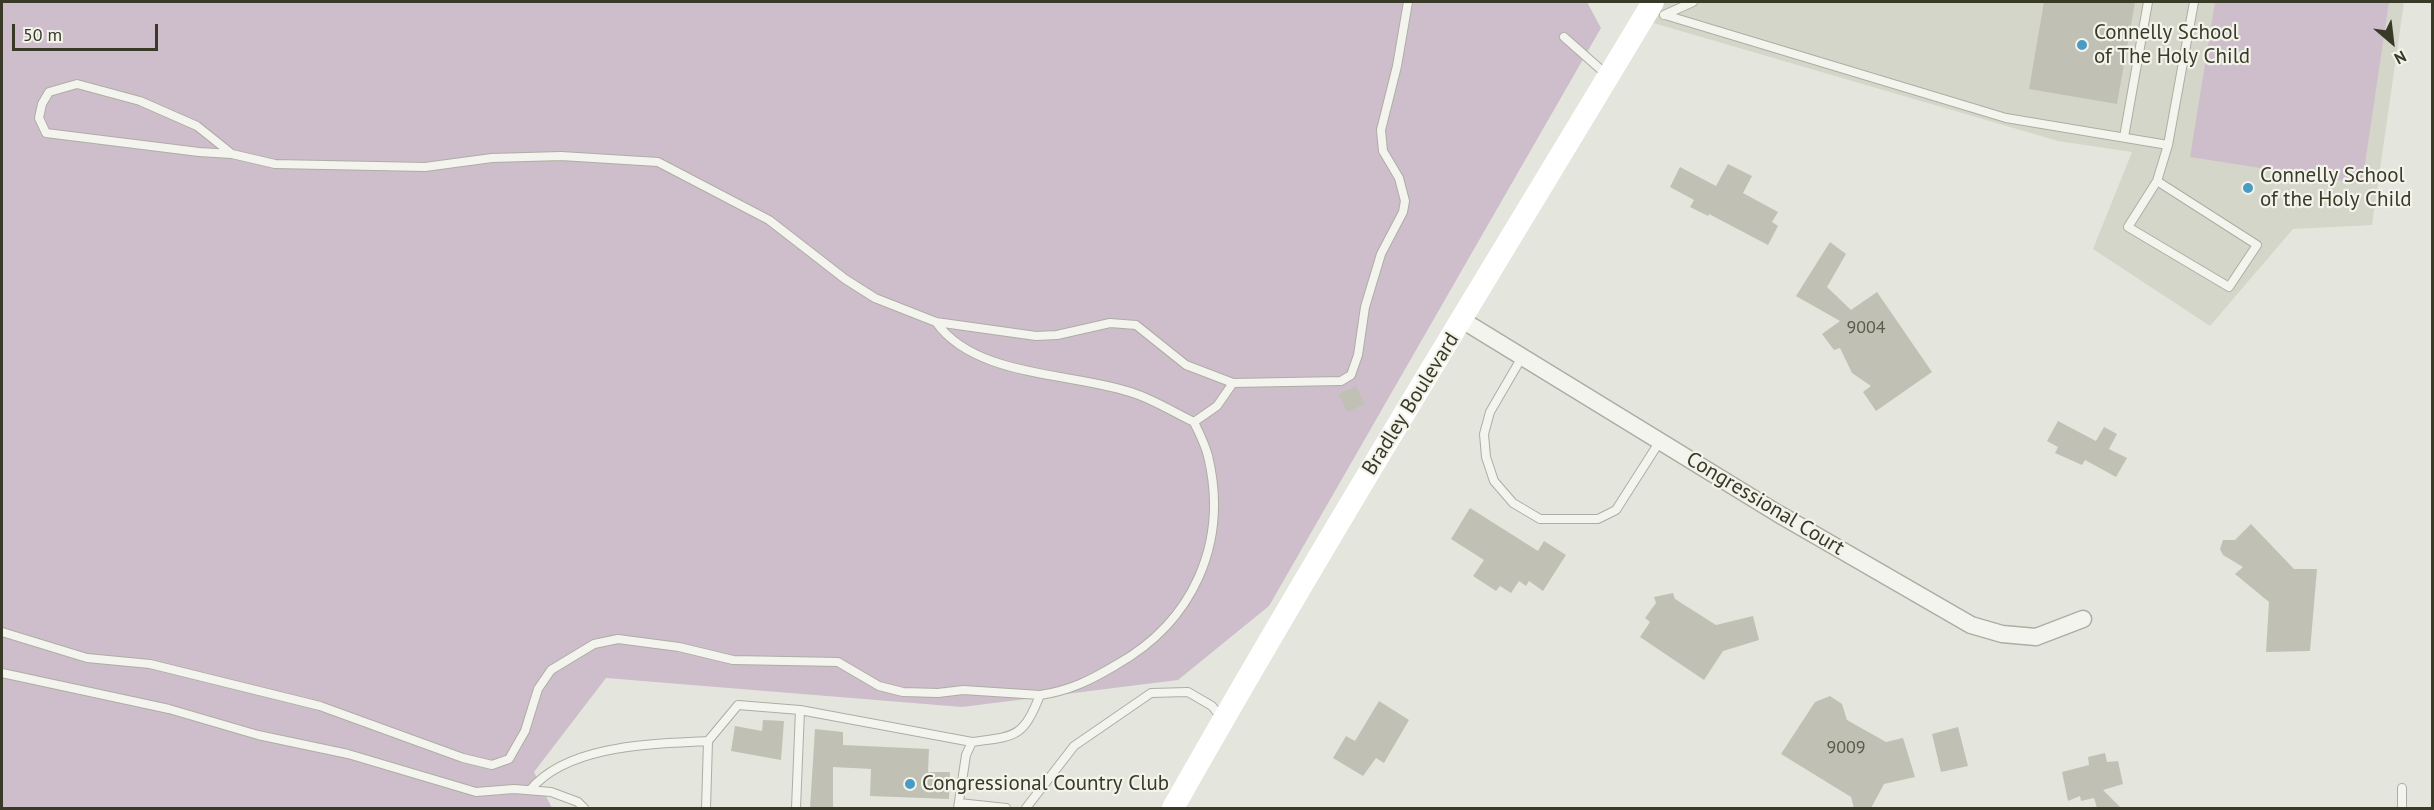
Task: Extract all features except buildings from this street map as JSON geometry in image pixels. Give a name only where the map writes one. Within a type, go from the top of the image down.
[{"type":"main road","name":"Bradley Boulevard","points":[[1173,808],[1381,450],[1610,77],[1655,10]]},
{"type":"street","name":"Congressional Court","points":[[1462,320],[1660,441],[1971,625],[2002,634],[2036,637],[2083,620]]},
{"type":"lane","points":[[231,154],[197,126],[130,98],[77,84],[50,92],[42,104],[39,118],[46,133],[231,154],[275,164],[383,168],[425,167],[492,158],[561,156],[658,162],[769,220],[844,279],[875,298],[936,322],[1036,336],[1057,335],[1110,323],[1136,325],[1186,365],[1233,383],[1341,381],[1351,375],[1358,354],[1365,307],[1381,254],[1403,212],[1405,201],[1399,178],[1383,151],[1381,130],[1397,66],[1408,2]]},
{"type":"lane","points":[[1655,10],[1693,2]]},
{"type":"lane","points":[[2124,137],[2148,2]]},
{"type":"lane","points":[[2157,182],[2257,245],[2229,287],[2128,227],[2157,182],[2168,145],[2193,2]]},
{"type":"lane","points":[[1655,10],[2006,118],[2168,145]]},
{"type":"lane","points":[[1564,37],[1610,77]]},
{"type":"lane","points":[[2,632],[87,658],[150,664],[320,706],[463,758],[492,765],[509,759],[525,731],[538,689],[552,670],[594,645],[618,639],[679,647],[733,660],[838,662],[879,686],[903,692],[938,693],[963,690],[1040,695],[1063,692],[1087,682],[1135,655],[1167,628],[1192,594],[1208,556],[1213,490],[1208,454],[1194,422],[1135,393],[1005,364],[971,352],[943,332],[936,322]]},
{"type":"lane","points":[[1522,357],[1490,412],[1484,434],[1486,457],[1494,481],[1513,503],[1540,519],[1598,519],[1616,510],[1660,441]]},
{"type":"lane","points":[[1194,422],[1217,406],[1233,383]]},
{"type":"lane","points":[[2,673],[169,709],[258,735],[348,754],[476,792],[530,790],[567,797],[584,808]]},
{"type":"lane","points":[[1026,808],[1074,746],[1151,693],[1188,692],[1212,706],[1223,720]]},
{"type":"lane","points":[[706,808],[708,741],[738,705],[800,710],[972,742],[1008,737],[1023,729],[1031,718],[1040,695]]},
{"type":"lane","points":[[796,808],[800,710]]},
{"type":"lane","points":[[530,790],[538,780],[579,757],[654,744],[708,741]]},
{"type":"lane","points":[[972,742],[966,755],[958,806],[1006,808]]},
{"type":"lane","points":[[2402,788],[2402,808]]},
{"type":"shaded area","points":[[2,2],[1587,2],[1601,28],[1269,606],[1178,680],[962,707],[606,678],[534,772],[552,808],[2,808]]},
{"type":"shaded area","name":"Connelly School of the Holy Child","points":[[1663,2],[2404,2],[2372,225],[2293,229],[2210,326],[2093,249],[2132,152],[2058,141],[1650,22]]},
{"type":"shaded area","points":[[2215,2],[2389,2],[2362,184],[2190,157]]},
{"type":"place","name":"Connelly School of The Holy Child","points":[[2082,45]]},
{"type":"place","name":"Connelly School of the Holy Child","points":[[2248,188]]},
{"type":"place","name":"Congressional Country Club","points":[[910,784]]}]
